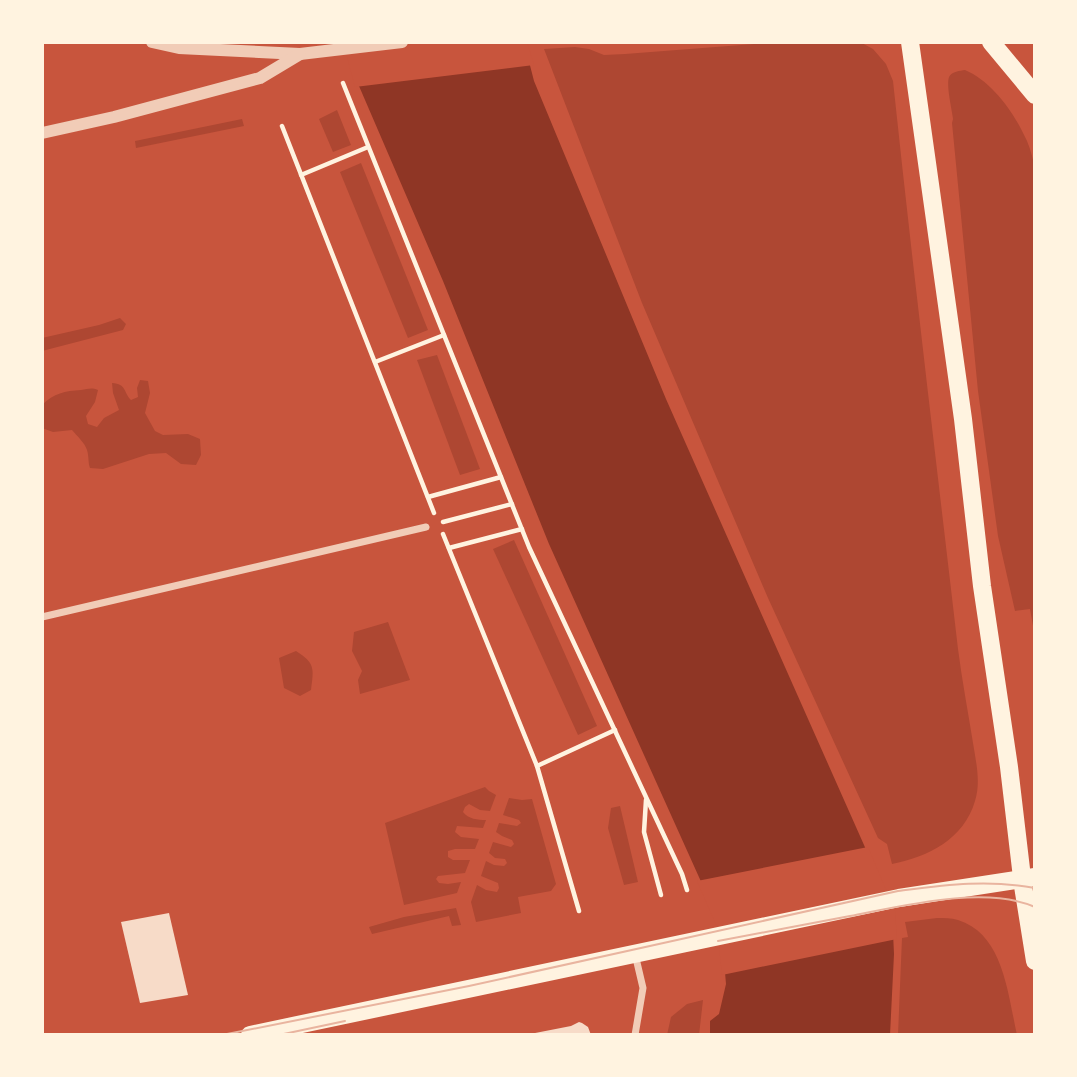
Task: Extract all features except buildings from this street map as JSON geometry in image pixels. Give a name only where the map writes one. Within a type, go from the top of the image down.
[{"type":"main road","points":[[910,42],[982,586],[1028,878],[1035,961]]},
{"type":"main road","points":[[991,42],[1035,95]]},
{"type":"main road","points":[[250,1035],[899,898],[1028,878]]},
{"type":"street","points":[[152,42],[179,48],[300,54],[402,42]]},
{"type":"street","points":[[42,133],[260,78],[300,54]]},
{"type":"street","points":[[42,617],[426,527]]},
{"type":"street","points":[[635,954],[643,988],[635,1035]]},
{"type":"path","points":[[343,83],[522,529],[682,874],[687,890]]},
{"type":"path","points":[[282,126],[537,766],[579,911]]},
{"type":"path","points":[[301,175],[368,148]]},
{"type":"path","points":[[375,362],[444,335]]},
{"type":"path","points":[[428,497],[502,477]]},
{"type":"path","points":[[438,523],[512,504]]},
{"type":"path","points":[[448,548],[522,529]]},
{"type":"path","points":[[537,766],[615,730]]},
{"type":"path","points":[[646,798],[644,832],[661,895]]},
{"type":"shaded area","points":[[346,42],[524,42],[534,81],[666,399],[892,912],[894,954],[890,1035],[710,1035],[710,1021],[719,1014],[726,984],[721,926],[549,544],[443,281],[359,86]]},
{"type":"shaded area","points":[[779,42],[860,42],[873,49],[886,64],[893,81],[958,649],[978,779],[977,794],[970,814],[953,836],[919,857],[892,864],[887,844],[878,838],[768,598],[642,303],[544,49],[575,47],[604,55]]},
{"type":"shaded area","points":[[965,70],[985,82],[1009,110],[1027,141],[1035,169],[1035,637],[1030,609],[1015,611],[998,536],[978,391],[948,86],[950,75]]},
{"type":"shaded area","points":[[337,110],[351,145],[333,152],[319,119]]},
{"type":"shaded area","points":[[242,119],[244,126],[136,148],[135,141]]},
{"type":"shaded area","points":[[361,163],[428,330],[408,338],[340,172]]},
{"type":"shaded area","points":[[120,318],[126,324],[123,330],[42,351],[42,338]]},
{"type":"shaded area","points":[[437,355],[480,469],[460,475],[417,360]]},
{"type":"shaded area","points":[[140,380],[148,381],[150,393],[145,413],[155,431],[163,435],[188,434],[200,439],[201,455],[196,465],[181,464],[166,453],[149,454],[103,469],[90,468],[86,447],[72,430],[53,432],[42,428],[42,405],[55,395],[98,390],[95,402],[86,416],[88,424],[97,427],[104,418],[119,410],[112,383],[122,387],[131,400],[138,397]]},
{"type":"shaded area","points":[[514,540],[597,726],[578,735],[493,549]]},
{"type":"shaded area","points":[[388,622],[410,680],[360,694],[358,680],[362,671],[352,651],[354,632]]},
{"type":"shaded area","points":[[296,651],[307,659],[313,671],[311,690],[300,696],[284,688],[279,658]]},
{"type":"shaded area","points":[[485,787],[496,795],[490,811],[480,810],[469,804],[463,812],[470,818],[486,820],[483,828],[457,826],[455,832],[461,837],[479,839],[475,849],[448,851],[448,857],[453,860],[470,860],[465,873],[438,876],[436,879],[439,883],[461,882],[457,893],[404,905],[385,823]]},
{"type":"shaded area","points":[[509,798],[532,799],[556,884],[551,891],[518,897],[521,913],[476,922],[471,902],[477,885],[497,892],[499,888],[498,883],[481,876],[486,861],[504,866],[507,863],[505,859],[495,858],[489,853],[493,842],[511,847],[514,844],[512,840],[496,832],[499,823],[517,826],[521,823],[503,815]]},
{"type":"shaded area","points":[[620,806],[638,882],[624,885],[608,828],[611,808]]},
{"type":"shaded area","points":[[456,908],[461,925],[452,926],[449,916],[372,934],[369,927],[404,917]]},
{"type":"shaded area","points":[[937,918],[958,920],[973,927],[995,952],[1007,985],[1017,1035],[898,1035],[902,938],[908,937],[905,922]]},
{"type":"shaded area","points":[[703,1000],[699,1035],[667,1035],[671,1017],[687,1004]]},
{"type":"pier","points":[[343,42],[527,42],[534,65],[355,87]]},
{"type":"pier","points":[[868,847],[895,911],[897,939],[722,975],[717,927],[697,881]]},
{"type":"tram line","points":[[222,1035],[469,986],[898,891],[983,883],[1035,888]]},
{"type":"tram line","points":[[718,941],[943,900],[992,898],[1035,907]]},
{"type":"tram line","points":[[279,1035],[345,1021]]}]
